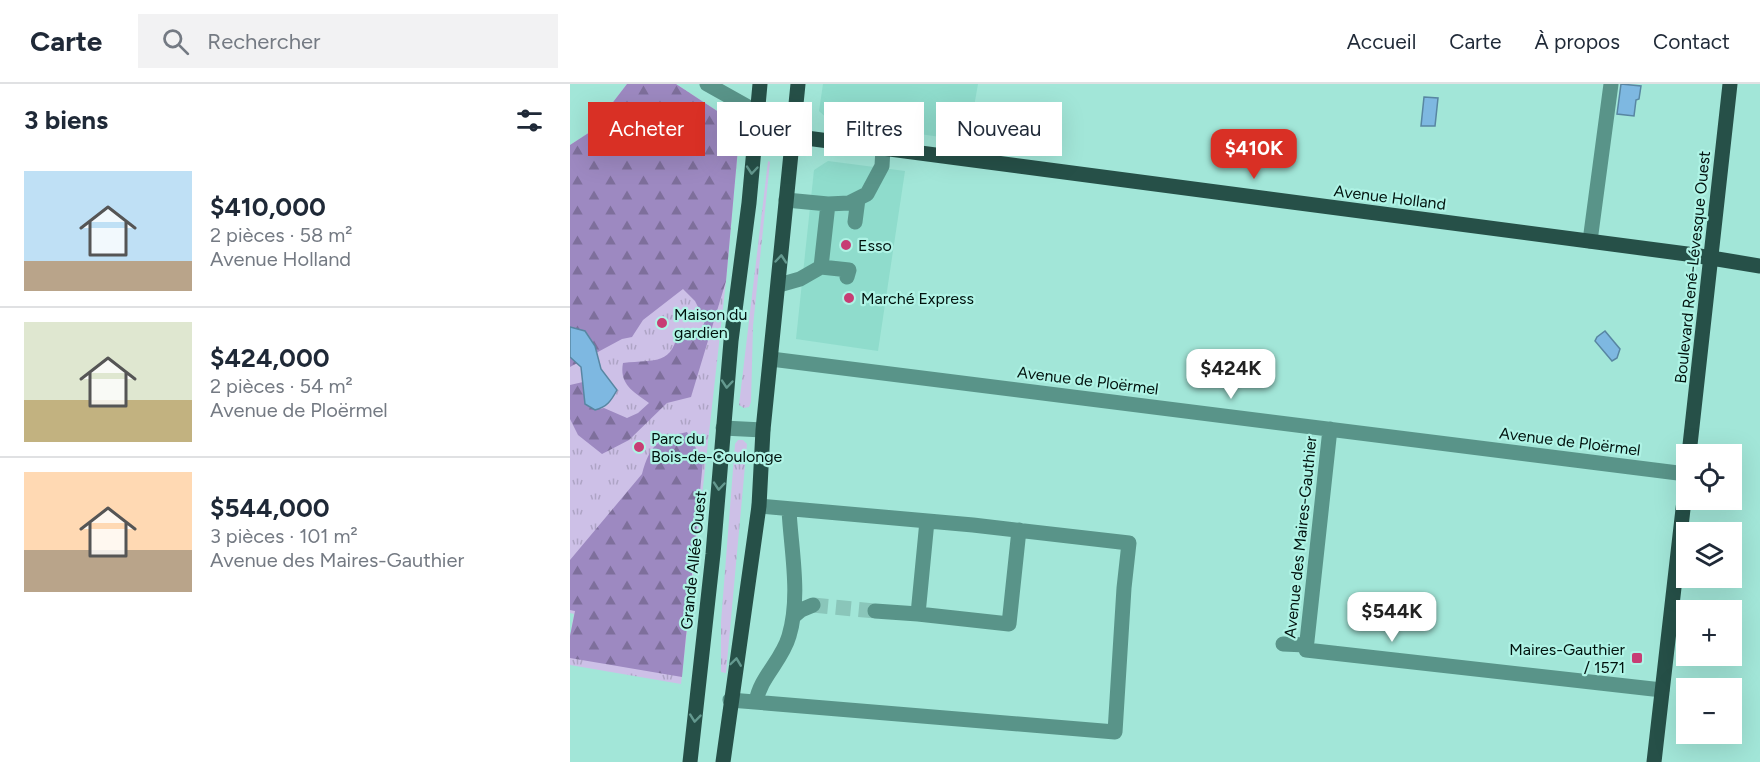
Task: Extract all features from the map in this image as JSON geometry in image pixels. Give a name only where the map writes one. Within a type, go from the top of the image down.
[{"type":"main road","name":"Grande Allée Ouest","points":[[758,102],[760,84]]},
{"type":"main road","points":[[796,102],[798,84]]},
{"type":"main road","name":"Boulevard René-Lévesque Ouest","points":[[1690,444],[1730,84]]},
{"type":"main road","name":"Avenue Holland","points":[[924,153],[1590,241],[1760,266]]},
{"type":"main road","name":"Grande Allée Ouest","points":[[690,762],[713,554],[731,340],[753,156]]},
{"type":"main road","points":[[723,762],[759,506],[763,430],[779,285],[789,156]]},
{"type":"main road","points":[[1654,762],[1683,510]]},
{"type":"street","name":"Avenue Holland","points":[[708,84],[740,102]]},
{"type":"street","points":[[1590,241],[1611,84]]},
{"type":"street","points":[[786,200],[828,204],[849,203],[858,199],[867,194],[882,166],[883,156]]},
{"type":"street","points":[[855,222],[858,199]]},
{"type":"street","points":[[821,267],[828,204]]},
{"type":"street","points":[[779,285],[800,279],[821,267],[849,269]]},
{"type":"street","name":"Avenue de Ploërmel","points":[[771,358],[1676,473]]},
{"type":"street","points":[[723,428],[763,430]]},
{"type":"street","name":"Avenue des Maires-Gauthier","points":[[1330,429],[1306,650],[1662,690]]},
{"type":"street","points":[[730,700],[1115,732],[1124,588],[1130,543],[1019,530],[759,506]]},
{"type":"street","points":[[756,702],[763,681],[784,651],[794,616],[789,510]]},
{"type":"street","points":[[918,614],[927,521]]},
{"type":"street","points":[[875,610],[1009,624],[1019,530]]},
{"type":"street","points":[[794,616],[813,605]]},
{"type":"street","points":[[1283,644],[1306,645]]},
{"type":"shaded area","points":[[823,84],[978,84],[975,102],[936,102],[936,136],[924,135],[924,102],[824,102],[824,116],[819,111]]},
{"type":"shaded area","points":[[828,161],[905,171],[878,351],[796,339],[814,170]]},
{"type":"green space","name":"Parc du Bois-de-Coulonge","points":[[627,84],[676,84],[703,102],[613,102]]},
{"type":"green space","points":[[627,84],[676,84],[703,102],[613,102]]},
{"type":"green space","name":"Parc du Bois-de-Coulonge","points":[[705,103],[717,111],[717,156],[737,156],[726,281],[681,684],[570,665],[570,636],[574,614],[570,613],[570,145],[588,133],[588,156],[705,156]]},
{"type":"green space","points":[[705,103],[717,111],[717,156],[737,156],[726,281],[691,397],[667,403],[629,440],[602,454],[578,435],[570,419],[570,385],[583,382],[585,404],[595,410],[604,408],[627,418],[638,413],[649,403],[628,387],[623,377],[623,363],[654,360],[667,355],[676,340],[679,328],[700,333],[705,321],[695,301],[683,289],[643,320],[632,337],[622,339],[570,367],[570,145],[588,133],[588,156],[705,156]]},
{"type":"green space","points":[[768,161],[770,162],[753,326],[751,402],[749,407],[744,408],[739,405]]},
{"type":"green space","points":[[687,432],[703,461],[682,677],[570,658],[570,636],[575,611],[570,610],[570,560],[642,474],[648,456],[657,444],[669,437]]},
{"type":"green space","points":[[738,440],[743,440],[747,444],[726,673],[721,672],[721,622],[735,444]]},
{"type":"water","points":[[1621,84],[1641,86],[1634,116],[1617,114]]},
{"type":"water","points":[[1424,97],[1438,98],[1435,126],[1421,126]]},
{"type":"water","points":[[570,327],[585,331],[595,346],[601,369],[617,390],[608,403],[599,409],[595,410],[585,404],[581,367],[570,357]]},
{"type":"water","points":[[1605,331],[1620,349],[1617,358],[1612,361],[1595,341]]},
{"type":"tunnel","points":[[813,605],[875,611]]},
{"type":"place","name":"Esso","points":[[846,245]]},
{"type":"place","name":"Marché Express","points":[[849,298]]},
{"type":"place","name":"Maison du gardien","points":[[662,323]]},
{"type":"place","name":"Parc du Bois-de-Coulonge","points":[[639,447]]},
{"type":"place","name":"Maires-Gauthier / 1571","points":[[1637,658]]}]
